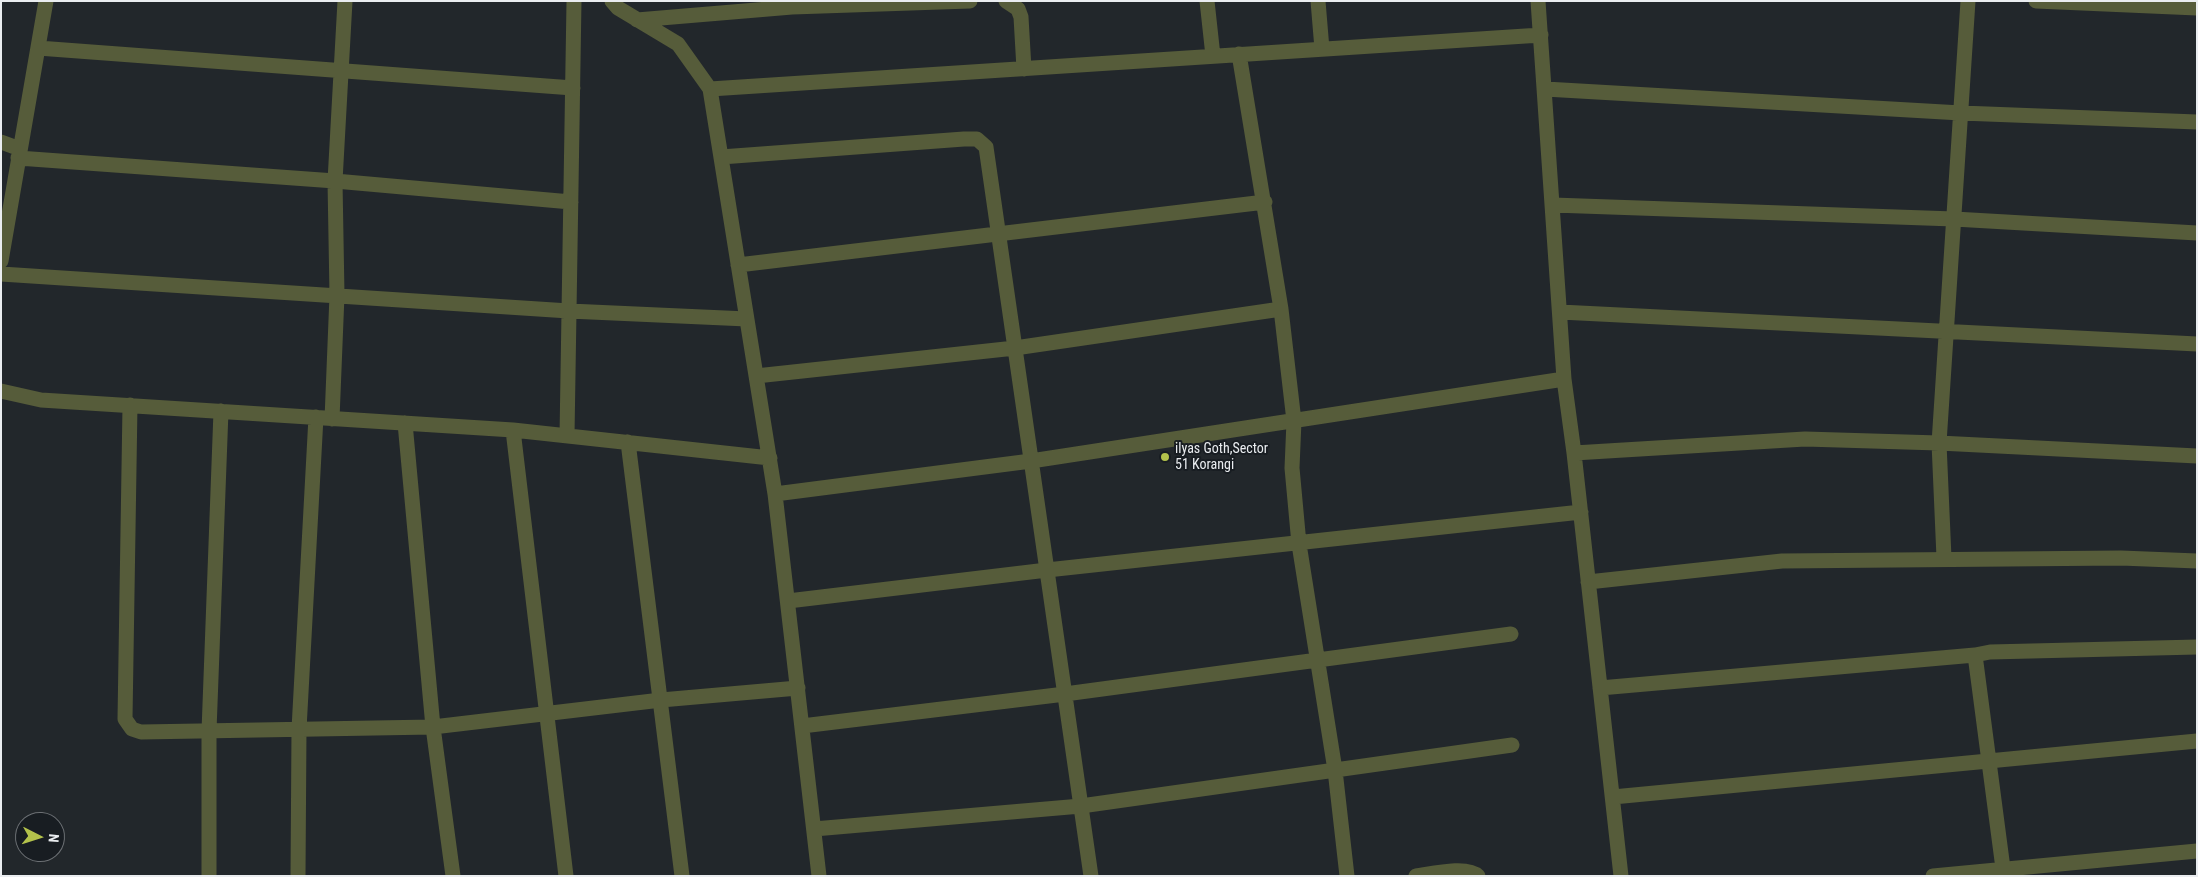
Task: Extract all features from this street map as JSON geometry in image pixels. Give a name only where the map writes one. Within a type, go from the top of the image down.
[{"type":"street","points":[[1,261],[46,1]]},
{"type":"street","points":[[332,419],[337,295],[335,181],[345,1]]},
{"type":"street","points":[[567,436],[574,1]]},
{"type":"street","points":[[612,1],[618,8],[678,44],[710,89],[775,494],[819,876]]},
{"type":"street","points":[[638,20],[792,4],[970,1]]},
{"type":"street","points":[[1006,1],[1018,9],[1024,69]]},
{"type":"street","points":[[1207,1],[1214,56]]},
{"type":"street","points":[[1318,1],[1322,49]]},
{"type":"street","points":[[1538,1],[1564,378],[1581,512],[1621,876]]},
{"type":"street","points":[[1944,558],[1939,443],[1968,1]]},
{"type":"street","points":[[2036,1],[2197,8]]},
{"type":"street","points":[[710,89],[1541,34]]},
{"type":"street","points":[[38,48],[573,88]]},
{"type":"street","points":[[1239,54],[1265,202],[1281,309],[1294,422],[1292,468],[1299,544],[1335,770],[1347,876]]},
{"type":"street","points":[[1544,89],[1961,114],[2197,122]]},
{"type":"street","points":[[721,157],[977,139],[986,147],[1092,876]]},
{"type":"street","points":[[1,142],[19,153],[571,202]]},
{"type":"street","points":[[738,265],[1265,202]]},
{"type":"street","points":[[1553,205],[1954,219],[2197,233]]},
{"type":"street","points":[[1,274],[569,311],[747,318]]},
{"type":"street","points":[[756,376],[1015,348],[1281,309]]},
{"type":"street","points":[[1560,312],[2197,344]]},
{"type":"street","points":[[775,494],[1031,461],[1294,422],[1564,378]]},
{"type":"street","points":[[1,391],[41,400],[513,430],[770,458]]},
{"type":"street","points":[[130,406],[125,719],[132,729],[141,732],[433,727],[661,700],[798,688]]},
{"type":"street","points":[[209,876],[209,731],[221,412]]},
{"type":"street","points":[[298,876],[299,729],[316,417]]},
{"type":"street","points":[[405,423],[433,727],[453,876]]},
{"type":"street","points":[[513,430],[566,876]]},
{"type":"street","points":[[1574,453],[1805,439],[1939,443],[2197,456]]},
{"type":"street","points":[[628,442],[682,876]]},
{"type":"street","points":[[788,601],[1047,570],[1581,512]]},
{"type":"street","points":[[1588,582],[1782,562],[1944,558],[2121,558],[2197,561]]},
{"type":"street","points":[[802,726],[1065,694],[1511,634]]},
{"type":"street","points":[[1600,688],[1975,655],[1990,652],[2197,647]]},
{"type":"street","points":[[1975,655],[2004,872]]},
{"type":"street","points":[[1612,797],[2197,741]]},
{"type":"street","points":[[814,829],[1081,806],[1512,745]]},
{"type":"street","points":[[1933,876],[2004,872],[2197,850]]},
{"type":"street","points":[[1416,876],[1461,870],[1475,873],[1478,876]]},
{"type":"place","name":"ilyas Goth,Sector 51 Korangi","points":[[1165,457]]}]
